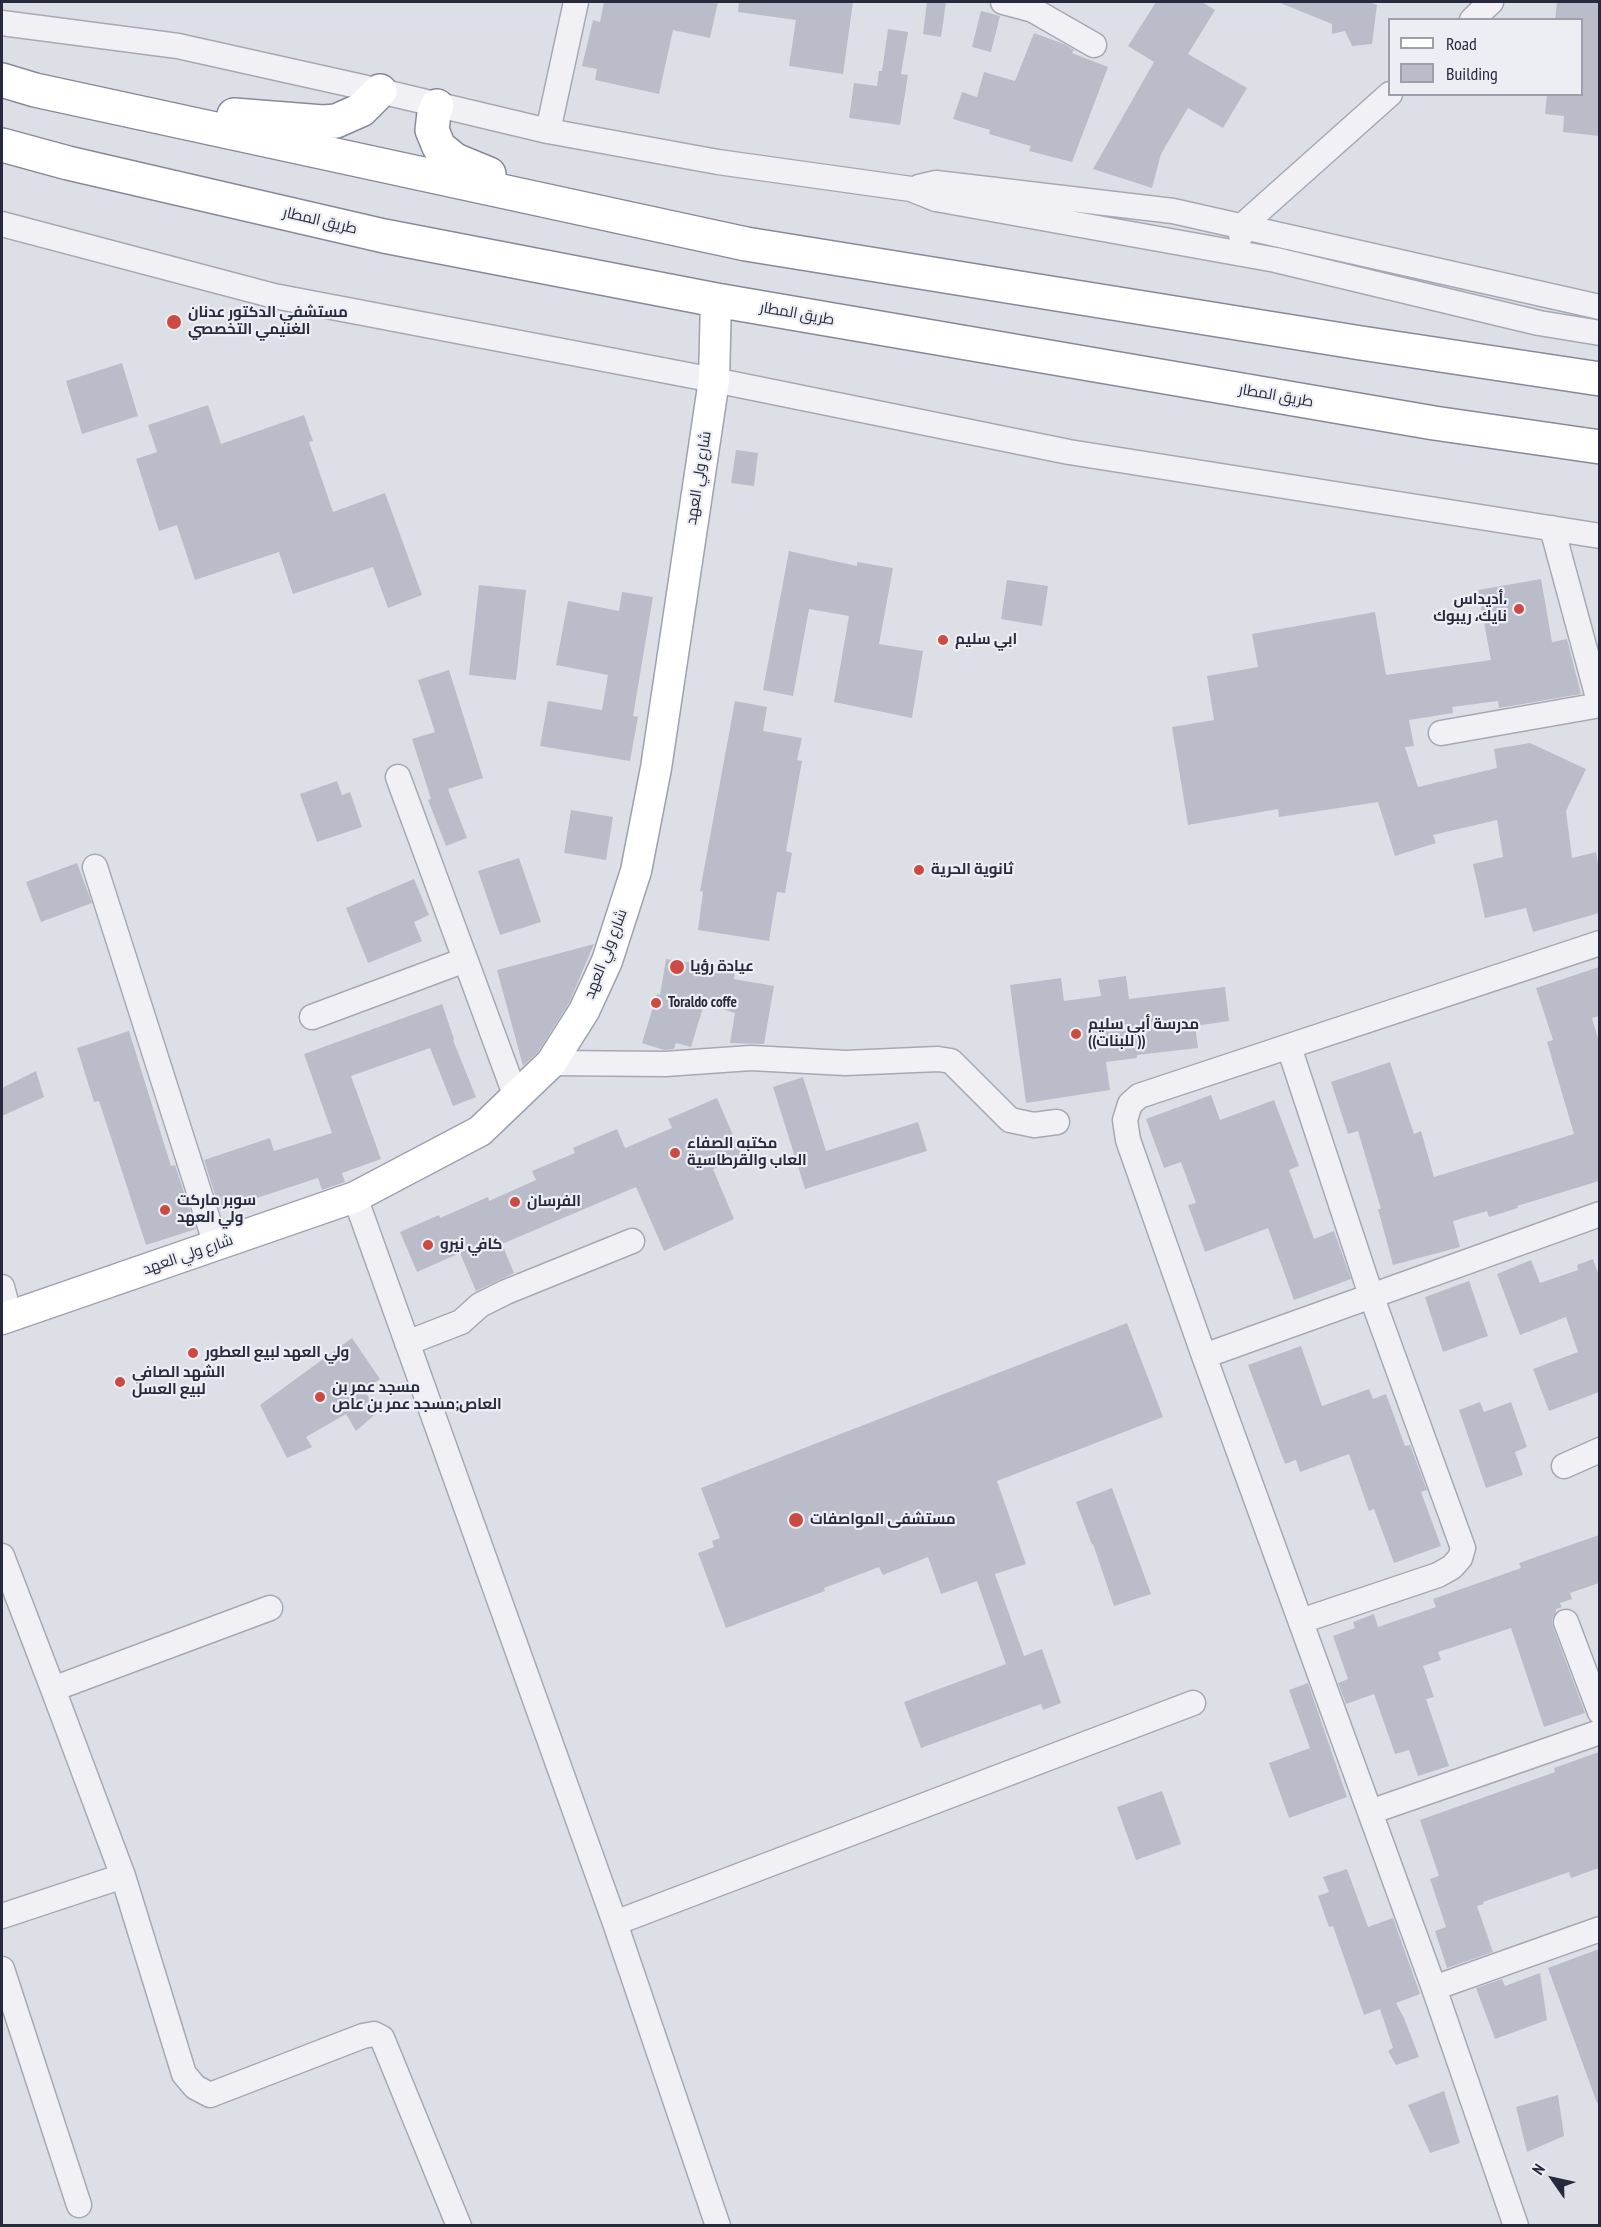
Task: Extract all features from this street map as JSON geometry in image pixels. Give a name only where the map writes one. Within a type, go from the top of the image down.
[{"type":"highway","points":[[2,80],[35,90],[746,244],[1599,379]]},
{"type":"highway","points":[[104,105],[323,122],[350,116],[371,101],[380,90]]},
{"type":"highway","points":[[437,106],[432,130],[439,147],[446,154],[554,202]]},
{"type":"highway","name":"طريق المطار","points":[[2,145],[68,163],[384,236],[716,300],[1434,423],[1599,447]]},
{"type":"main road","name":"شارع ولي العهد","points":[[6,1317],[355,1197],[480,1131],[552,1063],[584,1011],[607,961],[636,871],[656,768],[714,380],[716,300]]},
{"type":"street","points":[[548,131],[576,2]]},
{"type":"street","points":[[1003,2],[1033,10],[1094,45]]},
{"type":"street","points":[[1474,18],[1491,2]]},
{"type":"street","points":[[2,23],[178,46],[380,90],[437,106],[548,131],[718,162],[911,189],[936,199],[1276,260],[1539,323],[1599,333]]},
{"type":"street","points":[[1237,252],[1243,225],[1388,96]]},
{"type":"street","points":[[911,189],[936,183],[1173,211],[1599,307]]},
{"type":"street","points":[[2,224],[274,296],[714,380],[1069,452],[1599,536]]},
{"type":"street","points":[[1441,733],[1599,705],[1552,528]]},
{"type":"street","points":[[398,777],[516,1097]]},
{"type":"street","points":[[94,867],[216,1245]]},
{"type":"street","points":[[1516,2226],[1434,1988],[1204,1356],[1128,1140],[1125,1120],[1130,1104],[1138,1096],[1599,943]]},
{"type":"street","points":[[312,1017],[465,960]]},
{"type":"street","points":[[1289,1047],[1371,1295],[1463,1548],[1460,1558],[1452,1567],[1438,1575],[1302,1621]]},
{"type":"street","points":[[552,1063],[665,1064],[751,1058],[845,1063],[938,1059],[951,1061],[1010,1120],[1034,1125],[1058,1122]]},
{"type":"street","points":[[355,1197],[615,1923],[718,2226]]},
{"type":"street","points":[[1204,1356],[1599,1214]]},
{"type":"street","points":[[407,1343],[461,1322],[480,1305],[506,1292],[632,1241]]},
{"type":"street","points":[[2,1287],[6,1317]]},
{"type":"street","points":[[1564,1466],[1599,1450]]},
{"type":"street","points":[[2,1557],[123,1876],[184,2074],[195,2087],[210,2095],[363,2036],[374,2034],[382,2038],[459,2226]]},
{"type":"street","points":[[53,1689],[270,1608]]},
{"type":"street","points":[[1566,1622],[1599,1712]]},
{"type":"street","points":[[615,1923],[1193,1703]]},
{"type":"street","points":[[1370,1812],[1599,1732]]},
{"type":"street","points":[[2,1916],[123,1876]]},
{"type":"street","points":[[1434,1988],[1599,1929]]},
{"type":"street","points":[[2,1969],[79,2205]]},
{"type":"building","points":[[604,2],[718,2],[710,38],[673,30],[659,94],[595,80],[597,69],[582,66],[593,20],[600,22]]},
{"type":"building","points":[[739,2],[853,2],[843,74],[789,66],[796,20],[738,12]]},
{"type":"building","points":[[927,2],[946,2],[941,37],[923,34]]},
{"type":"building","points":[[1156,2],[1202,2],[1215,10],[1188,54],[1247,88],[1223,128],[1188,108],[1161,154],[1152,188],[1093,169],[1154,62],[1128,46]]},
{"type":"building","points":[[1278,2],[1370,2],[1377,5],[1372,44],[1352,46],[1345,31],[1332,34],[1332,24]]},
{"type":"building","points":[[1557,2],[1599,2],[1599,136],[1563,132],[1564,116],[1545,114],[1547,96],[1583,96],[1583,18],[1555,18]]},
{"type":"building","points":[[981,11],[1000,16],[991,52],[972,47]]},
{"type":"building","points":[[888,29],[908,32],[901,74],[908,75],[900,125],[849,118],[854,83],[877,86],[879,71],[882,71]]},
{"type":"building","points":[[1034,33],[1064,44],[1074,50],[1072,53],[1108,67],[1072,162],[1029,151],[1031,146],[989,134],[990,130],[953,119],[962,92],[977,97],[984,72],[1015,81]]},
{"type":"building","points":[[122,363],[138,416],[82,434],[66,381]]},
{"type":"building","points":[[208,405],[221,444],[304,415],[313,441],[309,442],[333,512],[385,493],[422,595],[388,608],[373,567],[293,594],[279,552],[195,580],[177,525],[159,531],[136,459],[157,452],[148,425]]},
{"type":"building","points":[[736,450],[758,453],[754,486],[731,483]]},
{"type":"building","points":[[789,551],[857,566],[857,562],[893,568],[879,644],[923,651],[912,718],[834,702],[849,616],[809,609],[793,696],[763,690]]},
{"type":"building","points":[[1541,579],[1552,642],[1567,639],[1581,694],[1499,708],[1498,701],[1452,707],[1453,713],[1409,720],[1414,746],[1405,747],[1418,787],[1497,768],[1494,749],[1530,743],[1586,769],[1566,811],[1572,858],[1596,852],[1599,869],[1599,913],[1533,932],[1526,908],[1485,918],[1473,864],[1503,857],[1497,820],[1433,835],[1436,843],[1395,856],[1378,802],[1279,817],[1278,809],[1188,825],[1172,727],[1214,720],[1207,676],[1258,667],[1252,634],[1375,612],[1386,675],[1491,660],[1478,590]]},
{"type":"building","points":[[1007,580],[1048,586],[1042,626],[1001,619]]},
{"type":"building","points":[[479,585],[526,590],[516,680],[469,675]]},
{"type":"building","points":[[622,592],[653,597],[633,716],[638,717],[630,761],[540,746],[548,701],[602,710],[608,675],[556,665],[568,601],[619,611]]},
{"type":"building","points":[[449,670],[483,778],[448,789],[467,838],[446,846],[428,800],[431,799],[412,739],[435,732],[418,680]]},
{"type":"building","points":[[735,701],[767,707],[763,731],[802,738],[797,760],[802,761],[786,851],[792,853],[785,893],[777,892],[769,941],[698,930],[703,892],[700,891]]},
{"type":"building","points":[[337,781],[342,795],[350,792],[362,827],[317,842],[300,794]]},
{"type":"building","points":[[571,810],[613,817],[606,860],[564,853]]},
{"type":"building","points":[[519,858],[541,922],[500,935],[478,871]]},
{"type":"building","points":[[77,863],[92,903],[41,922],[26,882]]},
{"type":"building","points":[[414,879],[429,915],[414,922],[422,941],[368,963],[346,908]]},
{"type":"building","points":[[594,944],[569,1003],[538,1052],[523,1066],[497,970]]},
{"type":"building","points":[[666,959],[735,969],[734,979],[774,986],[764,1044],[730,1043],[735,1013],[704,1004],[691,1047],[676,1043],[674,1049],[664,1050],[642,1043],[657,994],[660,995]]},
{"type":"building","points":[[1599,967],[1599,1016],[1592,1018],[1599,1042],[1599,1181],[1489,1217],[1487,1211],[1453,1221],[1460,1247],[1393,1265],[1378,1209],[1381,1209],[1358,1131],[1348,1134],[1331,1082],[1390,1062],[1414,1134],[1421,1131],[1434,1177],[1574,1134],[1547,1042],[1553,1040],[1536,988]]},
{"type":"building","name":"مدرسة أبي سليم ((للبنات ))","points":[[1126,976],[1129,999],[1225,987],[1229,1021],[1195,1026],[1198,1048],[1137,1055],[1137,1058],[1106,1062],[1110,1090],[1026,1103],[1010,985],[1061,978],[1064,1001],[1101,996],[1098,980]]},
{"type":"building","points":[[442,1004],[453,1040],[476,1097],[453,1106],[430,1048],[351,1076],[381,1159],[342,1173],[345,1182],[322,1190],[318,1178],[220,1210],[204,1160],[270,1138],[274,1151],[332,1133],[304,1054]]},
{"type":"building","points":[[129,1031],[171,1166],[175,1165],[196,1229],[146,1245],[99,1101],[94,1102],[77,1048]]},
{"type":"building","points":[[36,1071],[44,1097],[2,1116],[2,1088]]},
{"type":"building","points":[[803,1077],[826,1151],[918,1122],[927,1151],[805,1189],[773,1087]]},
{"type":"building","points":[[1211,1095],[1220,1120],[1274,1100],[1299,1166],[1289,1170],[1314,1239],[1334,1231],[1351,1279],[1294,1300],[1268,1228],[1205,1252],[1188,1205],[1196,1203],[1181,1162],[1164,1168],[1146,1119]]},
{"type":"building","points":[[717,1098],[742,1156],[713,1169],[734,1219],[664,1251],[636,1187],[502,1244],[514,1273],[476,1291],[460,1253],[417,1272],[400,1232],[488,1197],[489,1201],[536,1180],[532,1171],[575,1153],[573,1148],[617,1129],[625,1148],[672,1128],[668,1119]]},
{"type":"building","points":[[1593,1259],[1599,1276],[1599,1392],[1549,1411],[1533,1369],[1578,1352],[1566,1317],[1520,1335],[1497,1274],[1531,1260],[1540,1283],[1578,1270],[1577,1265]]},
{"type":"building","points":[[1469,1281],[1488,1336],[1443,1352],[1425,1297]]},
{"type":"building","points":[[1127,1323],[1163,1417],[997,1481],[1026,1564],[995,1574],[1024,1656],[1042,1649],[1061,1703],[1043,1710],[1041,1704],[921,1748],[904,1702],[1006,1664],[977,1581],[941,1594],[928,1557],[883,1575],[879,1567],[824,1588],[825,1591],[726,1628],[698,1553],[714,1547],[712,1541],[720,1538],[701,1488]]},
{"type":"building","name":"مسجد عمر بن العاص;مسجد عمر بن عاص","points":[[352,1338],[380,1379],[364,1390],[378,1412],[356,1431],[346,1414],[306,1437],[312,1447],[287,1458],[260,1405]]},
{"type":"building","points":[[1301,1346],[1322,1406],[1369,1389],[1373,1399],[1386,1394],[1405,1446],[1410,1445],[1427,1490],[1421,1492],[1441,1546],[1394,1563],[1374,1509],[1369,1511],[1349,1454],[1300,1472],[1296,1460],[1285,1464],[1248,1365]]},
{"type":"building","points":[[1480,1402],[1484,1412],[1511,1402],[1527,1447],[1515,1452],[1523,1475],[1486,1488],[1459,1410]]},
{"type":"building","points":[[1112,1488],[1151,1594],[1114,1606],[1076,1502]]},
{"type":"building","points":[[1599,1535],[1599,1583],[1570,1593],[1572,1599],[1560,1603],[1562,1607],[1556,1609],[1552,1620],[1585,1713],[1544,1727],[1511,1628],[1438,1652],[1441,1660],[1423,1666],[1434,1697],[1426,1699],[1449,1766],[1418,1776],[1409,1750],[1395,1754],[1374,1694],[1346,1704],[1338,1683],[1348,1679],[1333,1636],[1355,1628],[1353,1622],[1374,1614],[1378,1627],[1436,1607],[1433,1599],[1521,1568],[1519,1563]]},
{"type":"building","points":[[1308,1683],[1347,1797],[1289,1818],[1269,1763],[1310,1748],[1289,1690]]},
{"type":"building","points":[[1599,1752],[1599,1868],[1571,1878],[1569,1872],[1483,1902],[1484,1904],[1477,1906],[1493,1952],[1447,1968],[1435,1931],[1446,1927],[1430,1879],[1439,1876],[1420,1820],[1555,1772],[1554,1768]]},
{"type":"building","points":[[1162,1791],[1181,1844],[1136,1860],[1117,1807]]},
{"type":"building","points":[[1347,1869],[1368,1927],[1393,1918],[1420,1994],[1396,2003],[1419,2057],[1396,2065],[1388,2051],[1393,2048],[1380,2009],[1364,2015],[1333,1926],[1329,1927],[1318,1896],[1329,1892],[1323,1877]]},
{"type":"building","points":[[1599,1949],[1599,2103],[1597,2103],[1548,1968]]},
{"type":"building","points":[[1540,1973],[1547,2020],[1495,2039],[1476,1988],[1502,1979],[1505,1986]]},
{"type":"building","points":[[1444,2091],[1460,2143],[1430,2153],[1408,2105]]},
{"type":"building","points":[[1558,2095],[1564,2136],[1527,2152],[1516,2107]]},
{"type":"place","name":"مستشفي الدكتور عدنان الغنيمي التخصصي","points":[[174,322]]},
{"type":"place","name":"أديداس، نايك، ريبوك","points":[[1519,609]]},
{"type":"place","name":"ابي سليم","points":[[943,640]]},
{"type":"place","name":"ثانوية الحرية","points":[[919,870]]},
{"type":"place","name":"عيادة رؤيا","points":[[677,967]]},
{"type":"place","name":"Toraldo coffe","points":[[656,1003]]},
{"type":"place","name":"مدرسة أبي سليم ((للبنات ))","points":[[1076,1034]]},
{"type":"place","name":"مكتبه الصفاء العاب والقرطاسية","points":[[675,1153]]},
{"type":"place","name":"الفرسان","points":[[515,1202]]},
{"type":"place","name":"سوبر ماركت ولي العهد","points":[[165,1210]]},
{"type":"place","name":"كافي نيرو","points":[[428,1245]]},
{"type":"place","name":"ولي العهد لبيع العطور","points":[[193,1353]]},
{"type":"place","name":"الشهد الصافي لبيع العسل","points":[[120,1382]]},
{"type":"place","name":"مسجد عمر بن العاص;مسجد عمر بن عاص","points":[[320,1397]]},
{"type":"place","name":"مستشفى المواصفات","points":[[796,1520]]}]
